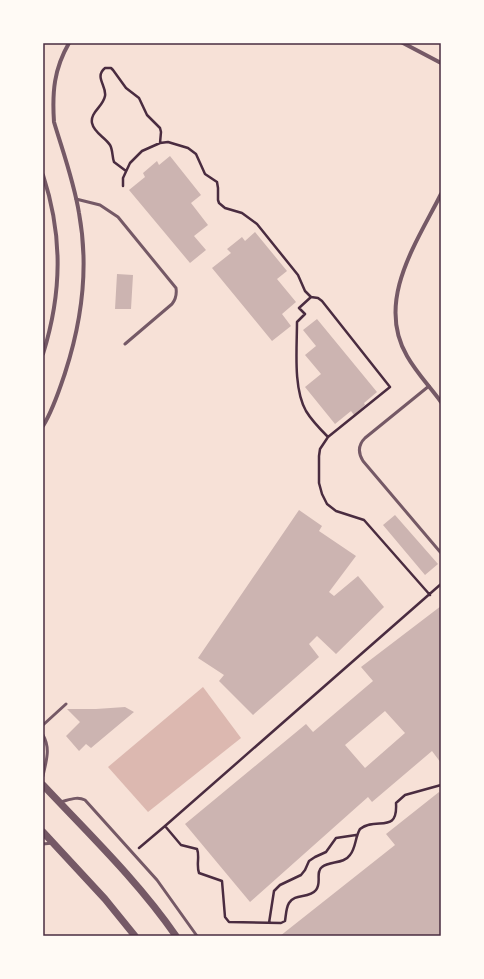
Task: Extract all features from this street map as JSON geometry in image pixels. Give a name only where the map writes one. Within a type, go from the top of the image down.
[{"type":"street","points":[[43,426],[56,400],[69,360],[77,329],[83,279],[81,228],[76,199],[54,122],[53,109],[56,71],[69,43]]},
{"type":"street","points":[[403,43],[441,63]]},
{"type":"street","points":[[43,175],[54,216],[58,264],[54,310],[43,354]]},
{"type":"street","points":[[441,194],[401,275],[395,307],[396,323],[406,354],[441,402]]},
{"type":"street","points":[[43,785],[133,881],[176,936]]},
{"type":"street","points":[[43,832],[105,899],[135,936]]},
{"type":"lane","points":[[76,199],[100,205],[118,217],[176,288],[177,294],[172,304],[125,344]]},
{"type":"lane","points":[[429,386],[364,438],[360,445],[359,453],[363,461],[441,553]]},
{"type":"lane","points":[[43,725],[66,704]]},
{"type":"lane","points":[[43,735],[48,745],[48,751],[43,776]]},
{"type":"lane","points":[[59,802],[76,798],[85,800],[157,880],[196,936]]},
{"type":"lane","points":[[43,844],[53,843]]},
{"type":"path","points":[[126,171],[114,162],[109,144],[95,129],[92,123],[93,115],[105,98],[105,90],[100,73],[105,68],[111,68],[126,88],[139,98],[147,115],[160,128],[160,143]]},
{"type":"path","points":[[123,186],[126,171],[130,163],[142,151],[160,143],[168,142],[175,144],[188,148],[196,154],[205,174],[217,182],[219,203],[225,208],[242,213],[257,224],[298,275],[305,291],[311,297],[318,298],[322,301],[390,387],[328,437],[320,449],[319,483],[327,504],[336,511],[364,520],[430,595]]},
{"type":"path","points":[[311,297],[299,308],[305,314],[297,322],[298,386],[300,398],[305,410],[311,419],[328,437]]},
{"type":"path","points":[[133,852],[165,826],[441,584]]},
{"type":"path","points":[[165,826],[181,845],[197,850],[199,873],[222,880],[225,917],[227,920],[232,923],[269,922],[281,924],[284,922],[289,902],[296,897],[314,893],[319,885],[319,872],[322,866],[343,860],[350,856],[356,835],[363,826],[387,823],[394,819],[397,815],[396,803],[405,795],[441,786]]},
{"type":"path","points":[[269,922],[272,895],[277,888],[301,875],[312,858],[326,852],[336,838],[356,835]]},
{"type":"shaded area","points":[[203,687],[241,738],[148,812],[108,767]]},
{"type":"building","points":[[170,156],[201,195],[191,203],[208,225],[194,236],[206,250],[190,263],[129,190],[145,177],[143,173],[157,161],[159,165]]},
{"type":"building","points":[[255,232],[287,271],[277,279],[296,302],[282,314],[291,326],[272,341],[212,268],[231,253],[227,249],[242,237],[245,241]]},
{"type":"building","points":[[117,274],[133,275],[131,309],[115,309]]},
{"type":"building","points":[[317,319],[377,392],[364,403],[365,405],[354,415],[351,411],[335,424],[305,387],[321,374],[305,355],[316,346],[303,330]]},
{"type":"building","points":[[299,510],[322,526],[319,531],[356,556],[329,592],[334,596],[358,576],[384,607],[336,654],[317,636],[309,644],[319,657],[253,715],[219,681],[224,675],[198,658]]},
{"type":"building","points":[[395,515],[438,564],[425,575],[383,525]]},
{"type":"building","points":[[441,606],[441,763],[432,751],[372,802],[368,797],[250,902],[185,824],[306,724],[313,732],[373,681],[361,667]],"holes":[[[385,711],[405,733],[365,768],[345,745]]]},
{"type":"building","points":[[125,707],[134,712],[91,748],[86,744],[79,751],[66,736],[80,722],[67,709]]},
{"type":"building","points":[[439,792],[441,795],[441,936],[280,936],[395,845],[386,834]]}]
